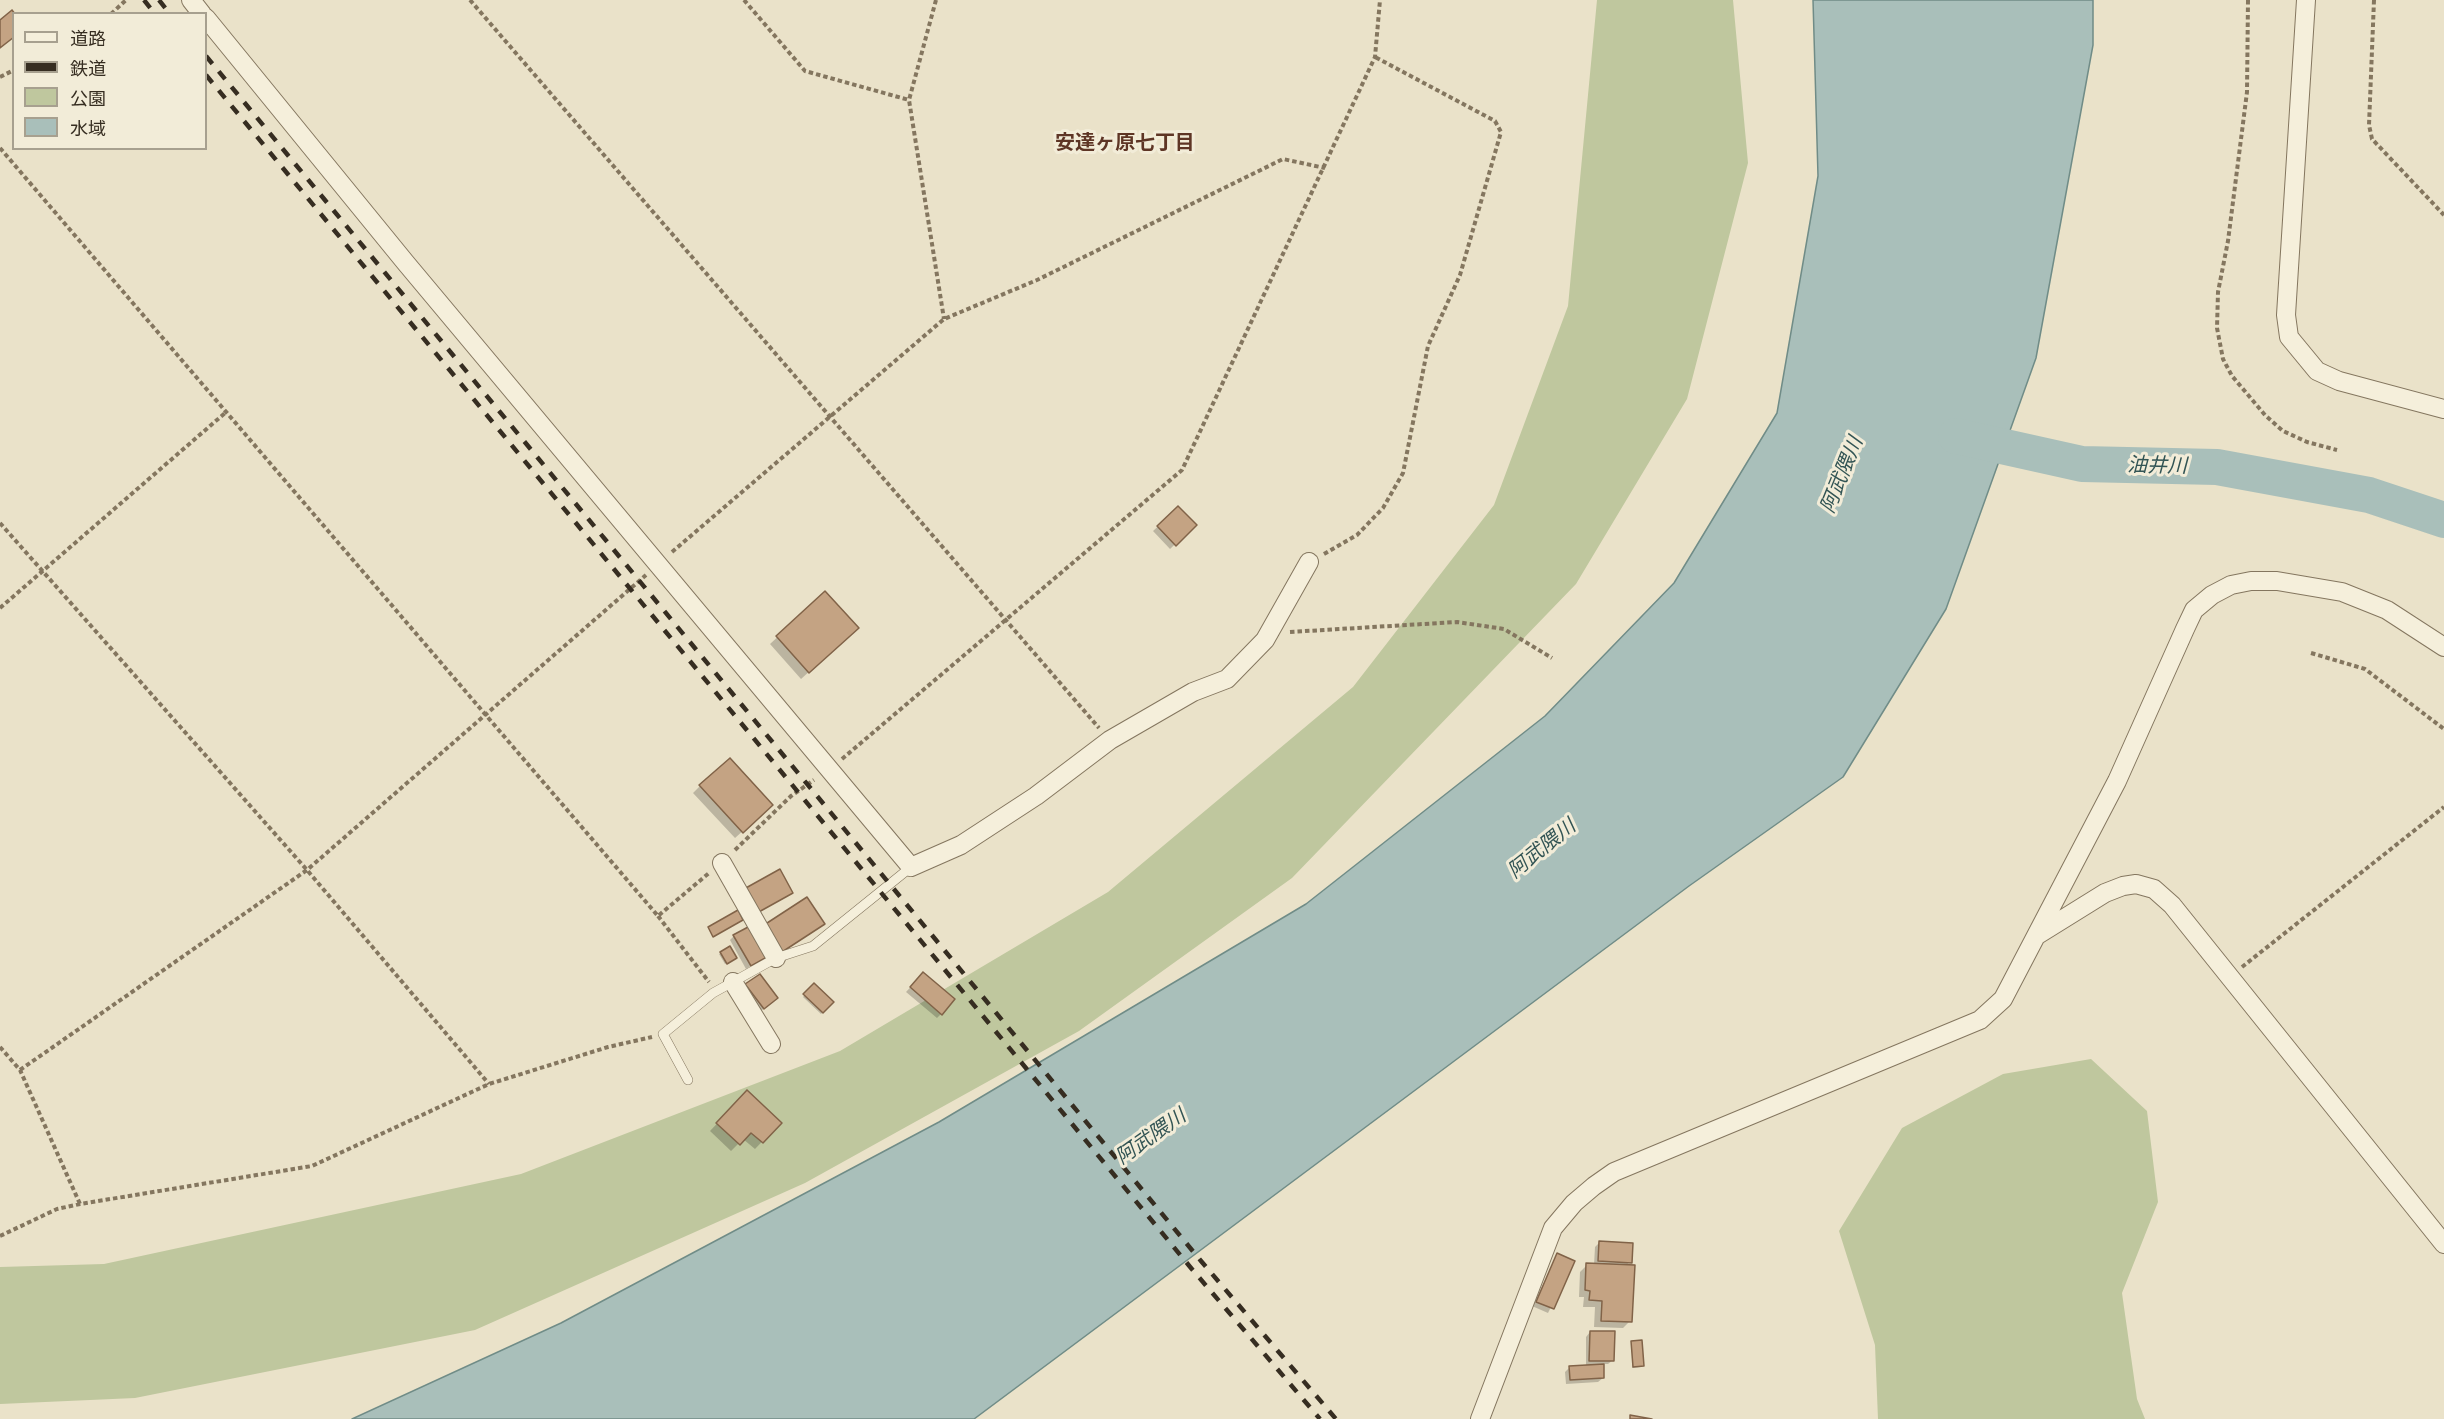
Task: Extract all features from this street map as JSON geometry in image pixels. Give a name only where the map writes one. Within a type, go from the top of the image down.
[{"type":"street","points":[[191,0],[200,12]]},
{"type":"street","points":[[2306,0],[2286,315],[2289,337],[2317,371],[2339,381],[2444,409]]},
{"type":"street","points":[[207,19],[405,262],[910,867],[961,845],[1036,796],[1110,740],[1193,692],[1227,679],[1269,634],[1310,562]]},
{"type":"street","points":[[1480,1419],[1553,1228],[1574,1203],[1614,1172],[1980,1020],[2003,999],[2117,781],[2194,610],[2212,595],[2231,585],[2251,581],[2277,581],[2342,592],[2387,610],[2444,647]]},
{"type":"street","points":[[722,863],[776,958]]},
{"type":"street","points":[[2037,935],[2105,893],[2136,884],[2154,889],[2172,905],[2444,1244]]},
{"type":"street","points":[[733,981],[771,1044]]},
{"type":"lane","points":[[688,1080],[663,1034],[717,990],[776,958],[813,946],[910,867]]},
{"type":"path","points":[[113,12],[126,0]]},
{"type":"path","points":[[470,0],[1007,618],[1110,740]]},
{"type":"path","points":[[744,0],[805,71],[909,100]]},
{"type":"path","points":[[936,0],[909,100],[944,319]]},
{"type":"path","points":[[658,916],[722,863],[791,795],[830,770],[1182,470],[1375,57],[1380,0]]},
{"type":"path","points":[[2248,0],[2247,92],[2228,241],[2218,291],[2217,328],[2223,359],[2232,376],[2265,415],[2283,431],[2307,442],[2337,450]]},
{"type":"path","points":[[2374,0],[2369,125],[2372,139],[2444,215]]},
{"type":"path","points":[[1310,562],[1357,534],[1383,508],[1403,473],[1428,346],[1460,275],[1501,132],[1495,121],[1375,57]]},
{"type":"path","points":[[0,148],[658,916],[717,990]]},
{"type":"path","points":[[0,608],[225,413]]},
{"type":"path","points":[[0,523],[307,870],[489,1084]]},
{"type":"path","points":[[1269,634],[1457,622],[1504,629],[1551,658]]},
{"type":"path","points":[[2311,653],[2365,669],[2444,729]]},
{"type":"path","points":[[2230,977],[2444,807]]},
{"type":"path","points":[[0,1236],[57,1209],[312,1166],[489,1084],[608,1047],[663,1034]]},
{"type":"path","points":[[0,1047],[20,1070],[80,1204]]},
{"type":"green space","points":[[1597,0],[1733,0],[1748,163],[1687,399],[1576,584],[1292,878],[1079,1031],[805,1183],[475,1330],[135,1398],[0,1404],[0,1267],[104,1264],[521,1174],[840,1051],[1108,892],[1353,687],[1494,505],[1568,306]]},
{"type":"green space","points":[[2091,1059],[2147,1111],[2158,1202],[2122,1293],[2137,1399],[2145,1419],[1878,1419],[1875,1345],[1839,1231],[1902,1128],[2003,1074]]},
{"type":"water","name":"阿武隈川","points":[[1813,0],[2093,0],[2093,45],[2036,358],[1946,609],[1843,777],[1689,886],[974,1419],[352,1419],[561,1323],[939,1122],[1306,904],[1545,716],[1674,583],[1777,413],[1818,176]]},
{"type":"building","points":[[12,10],[14,12],[12,39],[0,48],[0,20]]},
{"type":"building","points":[[1178,506],[1197,525],[1176,546],[1157,526]]},
{"type":"building","points":[[825,591],[859,628],[809,673],[776,636]]},
{"type":"building","points":[[730,758],[773,805],[743,833],[699,785]]},
{"type":"building","points":[[780,869],[793,893],[757,913],[744,889]]},
{"type":"building","points":[[807,897],[825,924],[782,952],[764,925]]},
{"type":"building","points":[[738,910],[743,920],[713,937],[708,927]]},
{"type":"building","points":[[750,926],[767,957],[751,966],[733,935]]},
{"type":"building","points":[[730,946],[737,958],[727,964],[720,952]]},
{"type":"building","points":[[923,972],[955,999],[942,1015],[910,987]]},
{"type":"building","points":[[760,974],[778,998],[764,1009],[745,984]]},
{"type":"building","points":[[814,983],[834,1002],[823,1013],[803,994]]},
{"type":"building","points":[[747,1090],[782,1123],[763,1143],[751,1133],[740,1145],[716,1123]]},
{"type":"building","points":[[1599,1241],[1633,1243],[1632,1263],[1598,1261]]},
{"type":"building","points":[[1557,1253],[1575,1261],[1554,1309],[1536,1302]]},
{"type":"building","points":[[1586,1263],[1635,1265],[1632,1322],[1601,1321],[1602,1301],[1589,1300],[1590,1291],[1585,1290]]},
{"type":"building","points":[[1590,1331],[1615,1331],[1614,1361],[1589,1361]]},
{"type":"building","points":[[1642,1340],[1644,1366],[1633,1367],[1631,1341]]},
{"type":"building","points":[[1604,1364],[1604,1378],[1570,1380],[1569,1366]]},
{"type":"building","points":[[1630,1415],[1652,1419],[1630,1419]]},
{"type":"waterway","name":"油井川","points":[[1956,436],[2082,464],[2217,467],[2369,495],[2444,520]]},
{"type":"railway","points":[[144,0],[153,12]]},
{"type":"railway","points":[[159,0],[168,12]]},
{"type":"railway","points":[[207,57],[1201,1261],[1336,1419]]},
{"type":"railway","points":[[207,76],[1191,1268],[1320,1419]]},
{"type":"district","name":"安達ヶ原七丁目","points":[[1125,143]]}]
